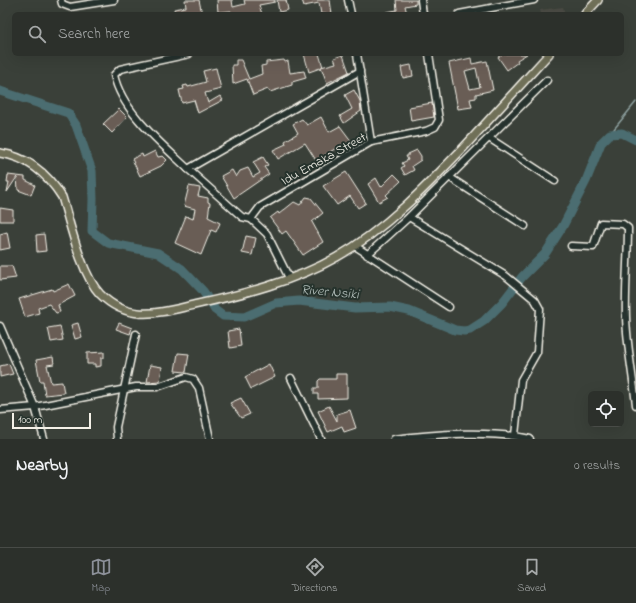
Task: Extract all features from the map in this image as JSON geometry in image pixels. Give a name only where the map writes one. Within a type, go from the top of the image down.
[{"type":"main road","points":[[587,12],[598,0]]},
{"type":"main road","points":[[0,153],[11,154],[28,161],[44,172],[55,185],[62,197],[88,276],[98,293],[112,304],[124,310],[152,314],[217,299],[289,278],[335,258],[355,246],[395,216],[440,172],[547,56]]},
{"type":"street","points":[[61,0],[62,4],[70,7],[114,0]]},
{"type":"street","points":[[348,0],[351,12]]},
{"type":"street","points":[[421,0],[423,12]]},
{"type":"street","points":[[470,12],[534,0]]},
{"type":"street","points":[[180,56],[120,69],[114,75],[116,86],[126,103],[149,132],[242,217],[251,219],[270,239],[289,278]]},
{"type":"street","points":[[357,56],[371,142]]},
{"type":"street","name":"Idu Emaka Street","points":[[251,219],[260,207],[371,142],[426,131],[438,124],[429,56]]},
{"type":"street","points":[[188,169],[360,71]]},
{"type":"street","points":[[367,255],[408,217],[547,80]]},
{"type":"street","points":[[489,138],[555,181]]},
{"type":"street","points":[[449,177],[525,226]]},
{"type":"street","points":[[408,217],[506,276],[535,300],[540,309],[537,352],[521,380],[514,435]]},
{"type":"street","points":[[570,246],[593,247],[601,223],[623,224],[628,228],[626,316],[629,354],[634,370],[636,405]]},
{"type":"street","points":[[355,246],[449,307]]},
{"type":"street","points":[[0,326],[35,407],[44,439]]},
{"type":"street","points":[[117,439],[116,427],[136,334]]},
{"type":"street","points":[[0,410],[35,407],[136,387],[157,387],[186,377],[193,379],[199,388],[210,439]]},
{"type":"street","points":[[291,378],[321,439]]},
{"type":"street","points":[[394,439],[514,435],[530,439]]},
{"type":"shaded area","points":[[563,7],[564,12],[540,12],[540,10]]},
{"type":"building","points":[[185,0],[199,0],[202,12],[175,12],[174,9],[186,7]]},
{"type":"building","points":[[217,0],[232,0],[233,7],[245,4],[244,0],[275,0],[275,2],[259,5],[261,12],[218,12]]},
{"type":"building","points":[[277,0],[286,0],[288,10],[279,12]]},
{"type":"building","points":[[302,0],[330,0],[332,12],[321,12],[319,3],[304,6]]},
{"type":"building","points":[[396,0],[416,0],[416,4],[405,6],[406,12],[386,12],[397,10]]},
{"type":"building","points":[[305,56],[320,56],[323,67],[309,72]]},
{"type":"building","points":[[343,56],[349,72],[327,83],[321,67],[336,63],[334,58]]},
{"type":"building","points":[[524,56],[517,60],[518,62],[507,70],[498,57]]},
{"type":"building","points":[[471,58],[472,64],[487,61],[493,90],[476,94],[476,98],[470,99],[472,107],[458,109],[449,63]],"holes":[[[476,68],[480,87],[470,89],[465,71]]]},
{"type":"building","points":[[236,60],[241,60],[249,79],[262,74],[261,66],[266,65],[266,62],[284,60],[285,62],[288,61],[290,73],[304,71],[306,78],[292,82],[292,85],[270,92],[268,89],[253,95],[247,79],[233,84],[232,65],[236,65]]},
{"type":"building","points":[[411,65],[413,76],[403,78],[401,67]]},
{"type":"building","points":[[216,68],[221,89],[205,93],[208,103],[220,96],[223,100],[198,113],[194,100],[182,103],[179,90],[184,89],[183,86],[187,85],[188,87],[206,82],[203,71]]},
{"type":"building","points":[[354,90],[360,101],[361,111],[344,123],[340,116],[352,109],[345,95]]},
{"type":"building","points":[[432,103],[434,117],[411,121],[409,107]]},
{"type":"building","points":[[119,109],[127,117],[112,133],[103,124]]},
{"type":"building","points":[[321,117],[329,132],[340,126],[355,146],[343,153],[338,147],[325,155],[328,160],[319,165],[305,143],[278,159],[273,150],[286,144],[285,141],[298,133],[293,124],[302,119],[307,125]]},
{"type":"building","points":[[417,150],[421,156],[421,160],[412,166],[414,170],[405,175],[401,168],[404,166],[402,163],[408,160],[406,156],[408,156],[408,154]]},
{"type":"building","points":[[155,151],[158,157],[163,156],[167,160],[161,166],[140,176],[132,159],[142,154],[143,157]]},
{"type":"building","points":[[263,157],[268,165],[264,167],[269,174],[234,198],[221,176],[232,170],[236,177],[240,171],[248,168],[253,177],[260,173],[253,162]]},
{"type":"building","points":[[346,172],[366,203],[358,208],[350,196],[337,205],[323,186]]},
{"type":"building","points":[[394,174],[401,181],[386,195],[388,197],[379,202],[368,184],[376,178],[381,187]]},
{"type":"building","points":[[8,175],[25,177],[25,180],[35,185],[31,195],[18,190],[17,177],[7,192],[9,182],[7,182]]},
{"type":"building","points":[[189,186],[200,188],[198,196],[208,198],[208,202],[210,203],[208,217],[220,223],[216,232],[211,230],[201,255],[175,243],[186,216],[193,219],[195,209],[184,206]]},
{"type":"building","points":[[306,197],[311,198],[323,213],[312,222],[323,242],[303,255],[286,231],[282,234],[270,218],[278,212],[279,214],[294,202],[300,205]]},
{"type":"building","points":[[0,208],[13,210],[13,221],[0,221]]},
{"type":"building","points":[[7,232],[10,248],[0,250],[0,234]]},
{"type":"building","points":[[44,234],[46,251],[37,252],[36,235]]},
{"type":"building","points":[[246,236],[256,238],[252,255],[242,253]]},
{"type":"building","points":[[0,266],[12,266],[16,278],[0,280]]},
{"type":"building","points":[[69,284],[75,296],[58,305],[60,312],[56,313],[49,304],[38,308],[39,313],[25,317],[19,299],[52,289],[53,291]]},
{"type":"building","points":[[78,323],[82,337],[75,339],[71,325]]},
{"type":"building","points":[[119,323],[132,328],[130,334],[116,329]]},
{"type":"building","points":[[60,326],[63,340],[51,342],[48,328]]},
{"type":"building","points":[[239,329],[241,346],[230,348],[228,331]]},
{"type":"building","points":[[104,352],[104,358],[101,358],[101,366],[95,367],[95,364],[87,364],[87,353]]},
{"type":"building","points":[[178,353],[189,354],[186,372],[175,371]]},
{"type":"building","points":[[53,357],[54,364],[47,365],[51,383],[62,382],[64,393],[45,395],[43,381],[40,381],[36,360]]},
{"type":"building","points":[[9,364],[13,374],[0,377],[0,366]]},
{"type":"building","points":[[269,364],[275,377],[251,389],[245,377]]},
{"type":"building","points":[[150,365],[162,367],[160,381],[147,382]]},
{"type":"building","points":[[336,374],[347,374],[347,398],[318,399],[318,394],[314,394],[314,388],[318,388],[318,381],[320,379],[336,379]]},
{"type":"building","points":[[241,398],[250,414],[241,418],[230,403]]},
{"type":"building","points":[[329,406],[337,421],[337,414],[350,410],[356,428],[344,432],[342,426],[328,432],[318,411]]},
{"type":"waterway","name":"River Nsiki","points":[[0,91],[68,113],[76,125],[92,171],[92,231],[108,243],[158,253],[182,269],[203,291],[215,310],[223,316],[244,317],[276,303],[299,301],[355,308],[390,307],[409,311],[455,330],[470,330],[484,321],[502,303],[522,277],[545,254],[563,226],[586,181],[601,143],[610,134],[622,133],[636,140]]},
{"type":"waterway","points":[[610,134],[636,102]]}]
